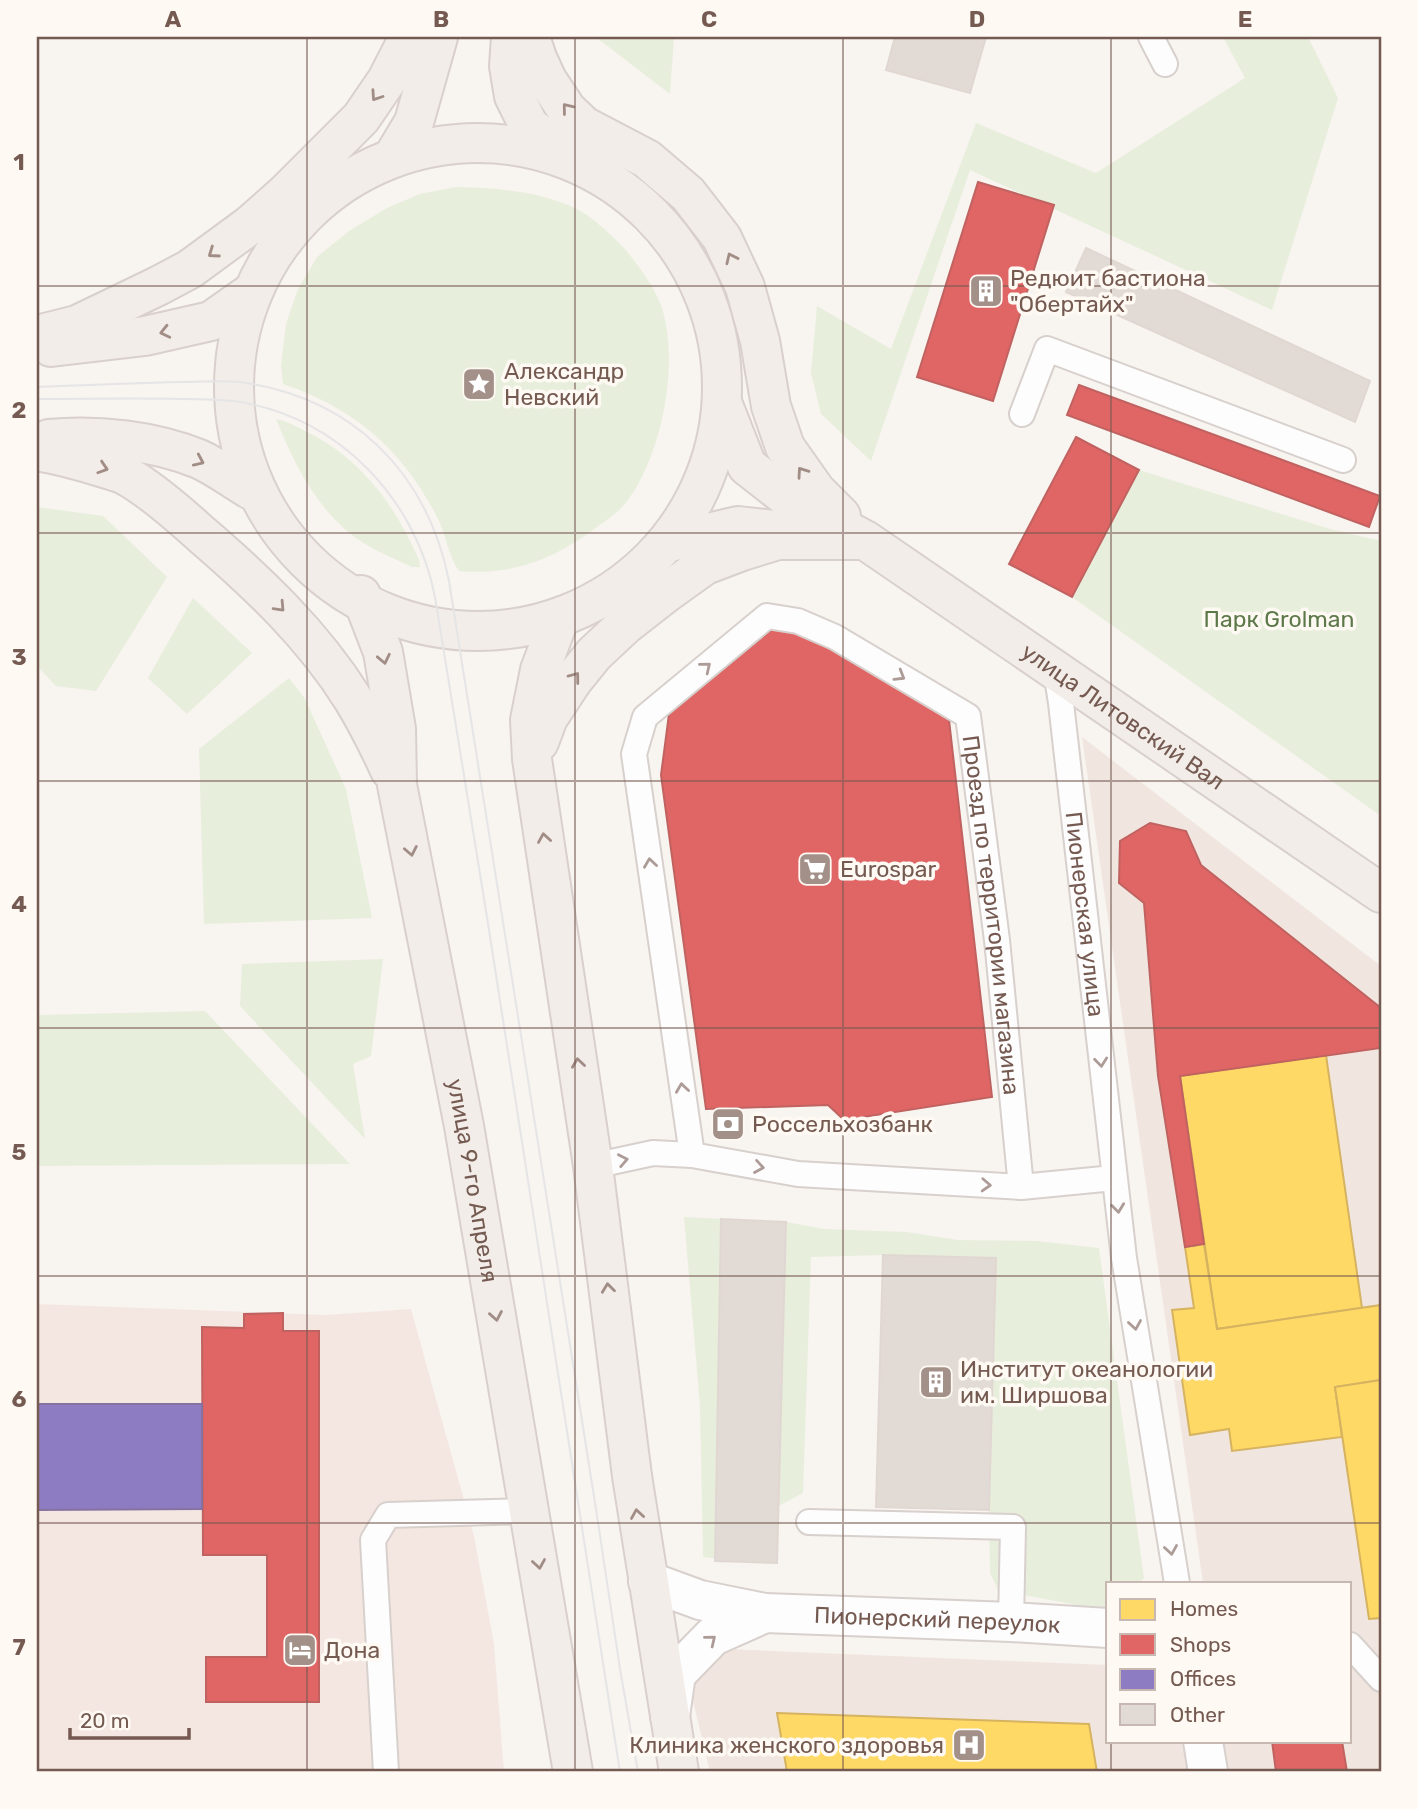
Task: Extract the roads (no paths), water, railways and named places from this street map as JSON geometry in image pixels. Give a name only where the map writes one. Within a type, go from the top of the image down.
[{"type":"main road","points":[[37,335],[77,324],[158,286],[190,269],[250,225],[361,118],[387,80],[409,37]]},
{"type":"main road","points":[[393,157],[414,122],[438,37]]},
{"type":"main road","points":[[37,440],[71,437],[139,441],[200,460],[251,490],[265,509],[299,544],[361,595],[440,633],[458,636],[510,631],[558,622],[640,571],[670,542],[700,494],[714,458],[723,403],[716,335],[708,303],[687,259],[658,220],[620,189],[578,163],[529,127],[514,96],[509,66],[511,37]]},
{"type":"main road","points":[[530,37],[547,80],[567,110],[584,127],[647,159],[688,194],[722,238],[745,287],[760,341],[771,406],[785,447],[816,491],[865,540]]},
{"type":"main road","points":[[251,490],[238,433],[233,382],[234,350],[248,295],[256,279],[280,241],[311,206],[350,179],[393,157],[448,145],[496,144],[537,151],[578,163]]},
{"type":"main road","points":[[37,348],[145,336],[211,321],[248,295]]},
{"type":"main road","name":"улица Литовский Вал","points":[[723,403],[747,466],[793,502],[865,540],[1381,893]]},
{"type":"main road","points":[[37,451],[69,457],[124,475],[159,499],[269,595],[328,663],[353,698],[397,785]]},
{"type":"main road","name":"улица Литовский Вал","points":[[670,542],[738,526],[865,540]]},
{"type":"main road","points":[[532,759],[548,718],[594,653],[625,625],[705,565],[778,540],[865,540]]},
{"type":"main road","name":"улица 9-го Апреля","points":[[361,595],[383,652],[396,729],[397,785],[464,1126],[573,1772]]},
{"type":"main road","points":[[558,622],[540,670],[530,720],[532,759],[593,1166],[632,1476],[679,1772]]},
{"type":"street","name":"Пионерский переулок","points":[[648,1581],[700,1600],[765,1613],[1106,1628]]},
{"type":"street","name":"Пионерский переулок","points":[[670,1717],[677,1674],[713,1636],[765,1613]]},
{"type":"street","points":[[1203,1742],[1209,1772]]},
{"type":"lane","points":[[1151,37],[1165,64]]},
{"type":"lane","points":[[1022,414],[1047,349],[1343,460]]},
{"type":"lane","name":"Проезд по территории магазина","points":[[692,1155],[634,754],[645,717],[767,615],[798,621],[835,637],[968,716],[997,940],[1021,1186]]},
{"type":"lane","name":"Пионерская улица","points":[[1056,671],[1062,703],[1124,1258],[1177,1582]]},
{"type":"lane","points":[[593,1166],[653,1153],[692,1155],[798,1174],[1021,1186],[1113,1168]]},
{"type":"lane","points":[[386,1772],[373,1539],[388,1515],[530,1511]]},
{"type":"lane","points":[[809,1522],[1013,1527],[1011,1622]]},
{"type":"lane","points":[[1352,1647],[1381,1679]]},
{"type":"tram line","points":[[37,387],[233,381],[280,390],[316,404],[349,423],[378,446],[402,474],[423,506],[438,541],[449,581],[638,1772]]},
{"type":"tram line","points":[[37,399],[240,402],[276,411],[310,425],[340,445],[368,469],[391,496],[410,527],[425,561],[435,597],[487,917],[620,1772]]},
{"type":"place","name":"Редюит бастиона \"Обертайх\"","points":[[986,291]]},
{"type":"place","name":"Александр Невский","points":[[479,384]]},
{"type":"place","name":"Eurospar","points":[[815,869]]},
{"type":"place","name":"Россельхозбанк","points":[[728,1124]]},
{"type":"place","name":"Институт океанологии им. Ширшова","points":[[936,1382]]},
{"type":"place","name":"Дона","points":[[300,1650]]},
{"type":"place","name":"Клиника женского здоровья","points":[[969,1745]]},
{"type":"park label","name":"Парк Grolman","points":[[1279,619]]}]
